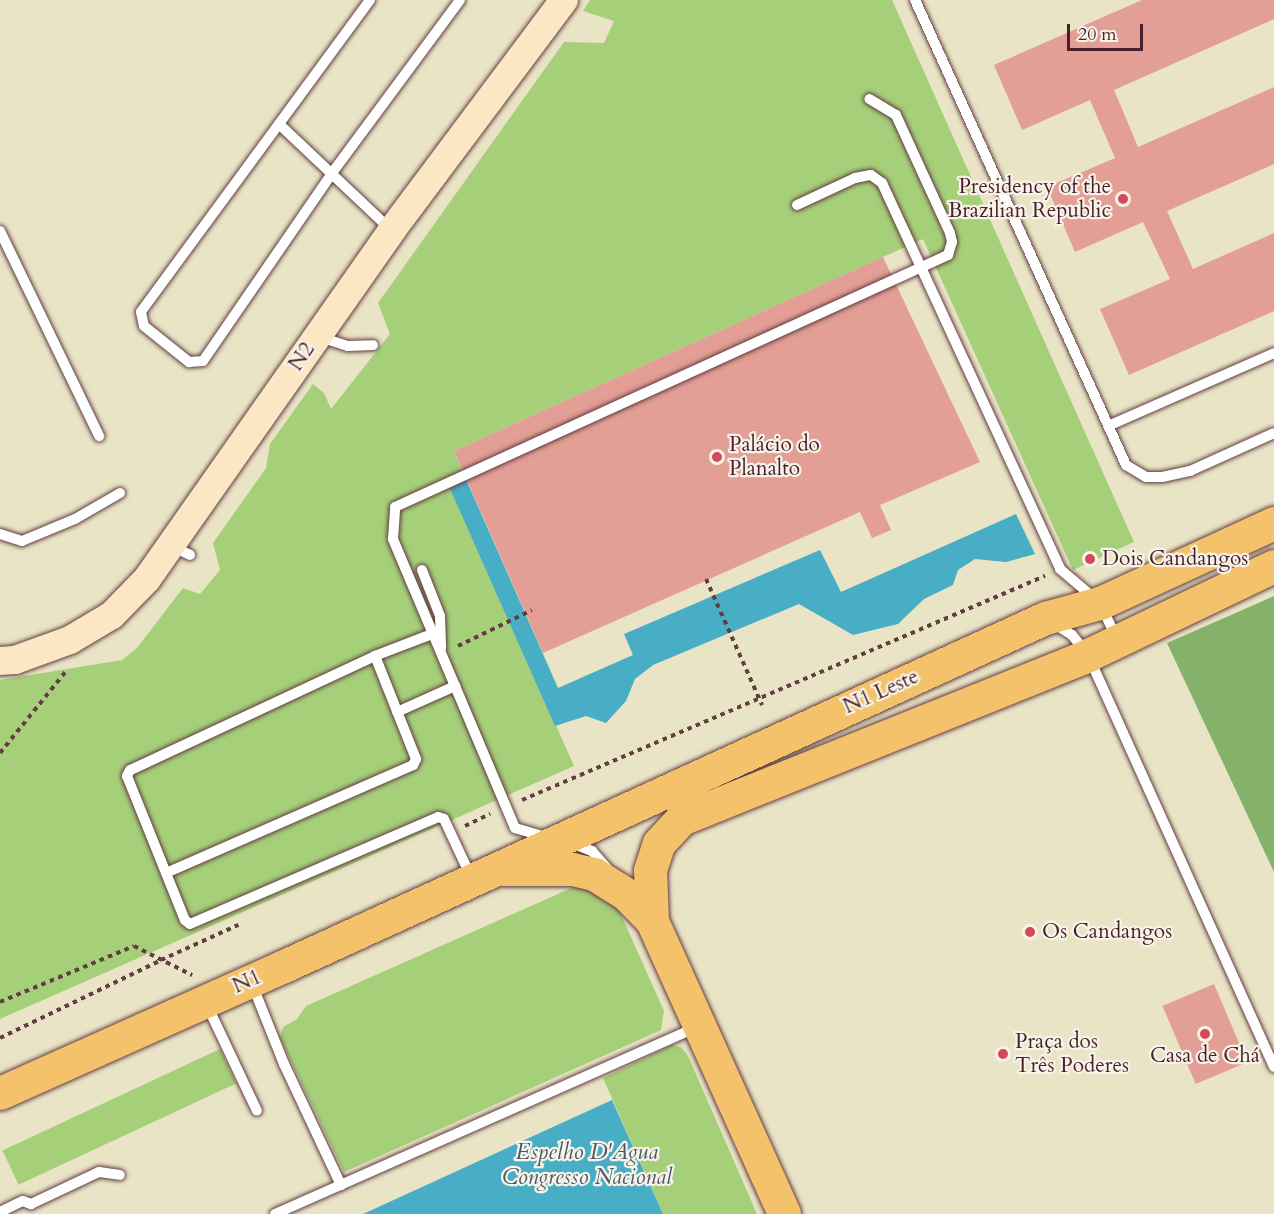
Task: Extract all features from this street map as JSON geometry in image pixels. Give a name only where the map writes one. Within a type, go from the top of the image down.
[{"type":"highway","name":"N1 Leste","points":[[482,874],[1044,618],[1100,603],[1274,523]]},
{"type":"highway","name":"N1 Leste","points":[[652,921],[650,870],[658,843],[681,819],[1088,655],[1117,639],[1274,566]]},
{"type":"highway","points":[[482,874],[572,869],[594,874],[627,895],[652,921],[784,1214]]},
{"type":"highway","name":"N1","points":[[0,1093],[482,874]]},
{"type":"main road","name":"N2","points":[[0,661],[15,660],[70,640],[112,615],[147,579],[181,551],[316,336],[392,230],[564,0]]},
{"type":"lane","points":[[370,0],[141,312],[144,326],[189,362],[203,361],[332,173],[460,0]]},
{"type":"lane","points":[[915,0],[1125,465],[1146,477],[1162,477],[1190,471],[1274,433]]},
{"type":"lane","points":[[627,895],[592,851],[579,844],[555,840],[514,828],[393,539],[395,507],[948,255],[952,242],[950,233],[896,115],[869,99]]},
{"type":"lane","points":[[279,124],[392,230]]},
{"type":"lane","points":[[797,205],[855,178],[871,175],[882,183],[1060,570],[1100,603],[1117,639]]},
{"type":"lane","points":[[0,231],[99,436]]},
{"type":"lane","points":[[316,336],[348,346],[373,345]]},
{"type":"lane","points":[[1108,426],[1274,353]]},
{"type":"lane","points":[[0,534],[22,541],[75,519],[120,493]]},
{"type":"lane","points":[[422,570],[440,616],[441,654]]},
{"type":"lane","points":[[1044,618],[1072,635],[1088,655],[1274,1067]]},
{"type":"lane","points":[[432,634],[375,656],[130,770],[127,776],[185,921],[190,924],[438,817],[444,819],[450,832],[482,874]]},
{"type":"lane","points":[[166,873],[413,765],[416,759],[375,656]]},
{"type":"lane","points":[[397,711],[455,687]]},
{"type":"lane","points":[[227,991],[297,1092],[341,1185]]},
{"type":"lane","points":[[227,991],[257,1111]]},
{"type":"lane","points":[[275,1214],[700,1026]]},
{"type":"lane","points":[[0,1212],[23,1202],[31,1204],[99,1172],[120,1175]]},
{"type":"path","points":[[450,832],[1060,570]]},
{"type":"path","points":[[706,579],[762,705]]},
{"type":"path","points":[[441,654],[532,610]]},
{"type":"path","points":[[0,753],[75,661]]},
{"type":"path","points":[[0,1038],[161,960],[246,922]]},
{"type":"path","points":[[0,1002],[134,946],[227,991]]},
{"type":"green space","points":[[590,0],[892,0],[1134,542],[1073,570],[923,239],[454,451],[465,477],[449,484],[574,766],[0,1019],[0,680],[122,660],[137,648],[183,588],[200,594],[220,570],[213,543],[266,468],[270,444],[313,384],[324,393],[331,409],[390,334],[378,303],[564,42],[604,43],[614,21],[583,11]]},
{"type":"green space","points":[[1274,596],[1274,872],[1167,643]]},
{"type":"green space","points":[[578,885],[599,895],[619,910],[664,1011],[661,1030],[344,1172],[280,1038],[283,1027],[297,1019],[306,1006]]},
{"type":"green space","points":[[672,1045],[681,1047],[688,1056],[757,1214],[663,1214],[603,1078]]},
{"type":"green space","points":[[220,1049],[236,1083],[19,1185],[2,1150]]},
{"type":"water","points":[[465,477],[558,688],[633,655],[624,634],[820,550],[841,592],[1016,514],[1035,554],[1006,562],[975,559],[958,570],[953,585],[924,599],[898,624],[853,635],[799,604],[653,665],[635,679],[626,701],[606,723],[586,716],[555,726],[448,484]]},
{"type":"water","name":"Espelho D'Agua Congresso Nacional","points":[[612,1100],[663,1214],[363,1214]]},
{"type":"building","name":"Presidency of the Brazilian Republic","points":[[1142,0],[1274,0],[1274,19],[1114,90],[1138,147],[1274,87],[1274,164],[1167,211],[1193,269],[1274,233],[1274,311],[1129,375],[1100,309],[1170,279],[1143,222],[1075,252],[1047,187],[1115,158],[1090,100],[1022,130],[994,65]]},
{"type":"building","name":"Palácio do Planalto","points":[[883,257],[980,462],[880,505],[891,530],[872,538],[860,512],[543,653],[454,451]]},
{"type":"building","name":"Casa de Chá","points":[[1214,984],[1247,1062],[1196,1084],[1162,1006]]},
{"type":"place","name":"Presidency of the Brazilian Republic","points":[[1123,199]]},
{"type":"place","name":"Palácio do Planalto","points":[[717,457]]},
{"type":"place","name":"Dois Candangos","points":[[1090,559]]},
{"type":"place","name":"Os Candangos","points":[[1030,932]]},
{"type":"place","name":"Casa de Chá","points":[[1205,1034]]},
{"type":"place","name":"Praça dos Três Poderes","points":[[1003,1054]]}]
